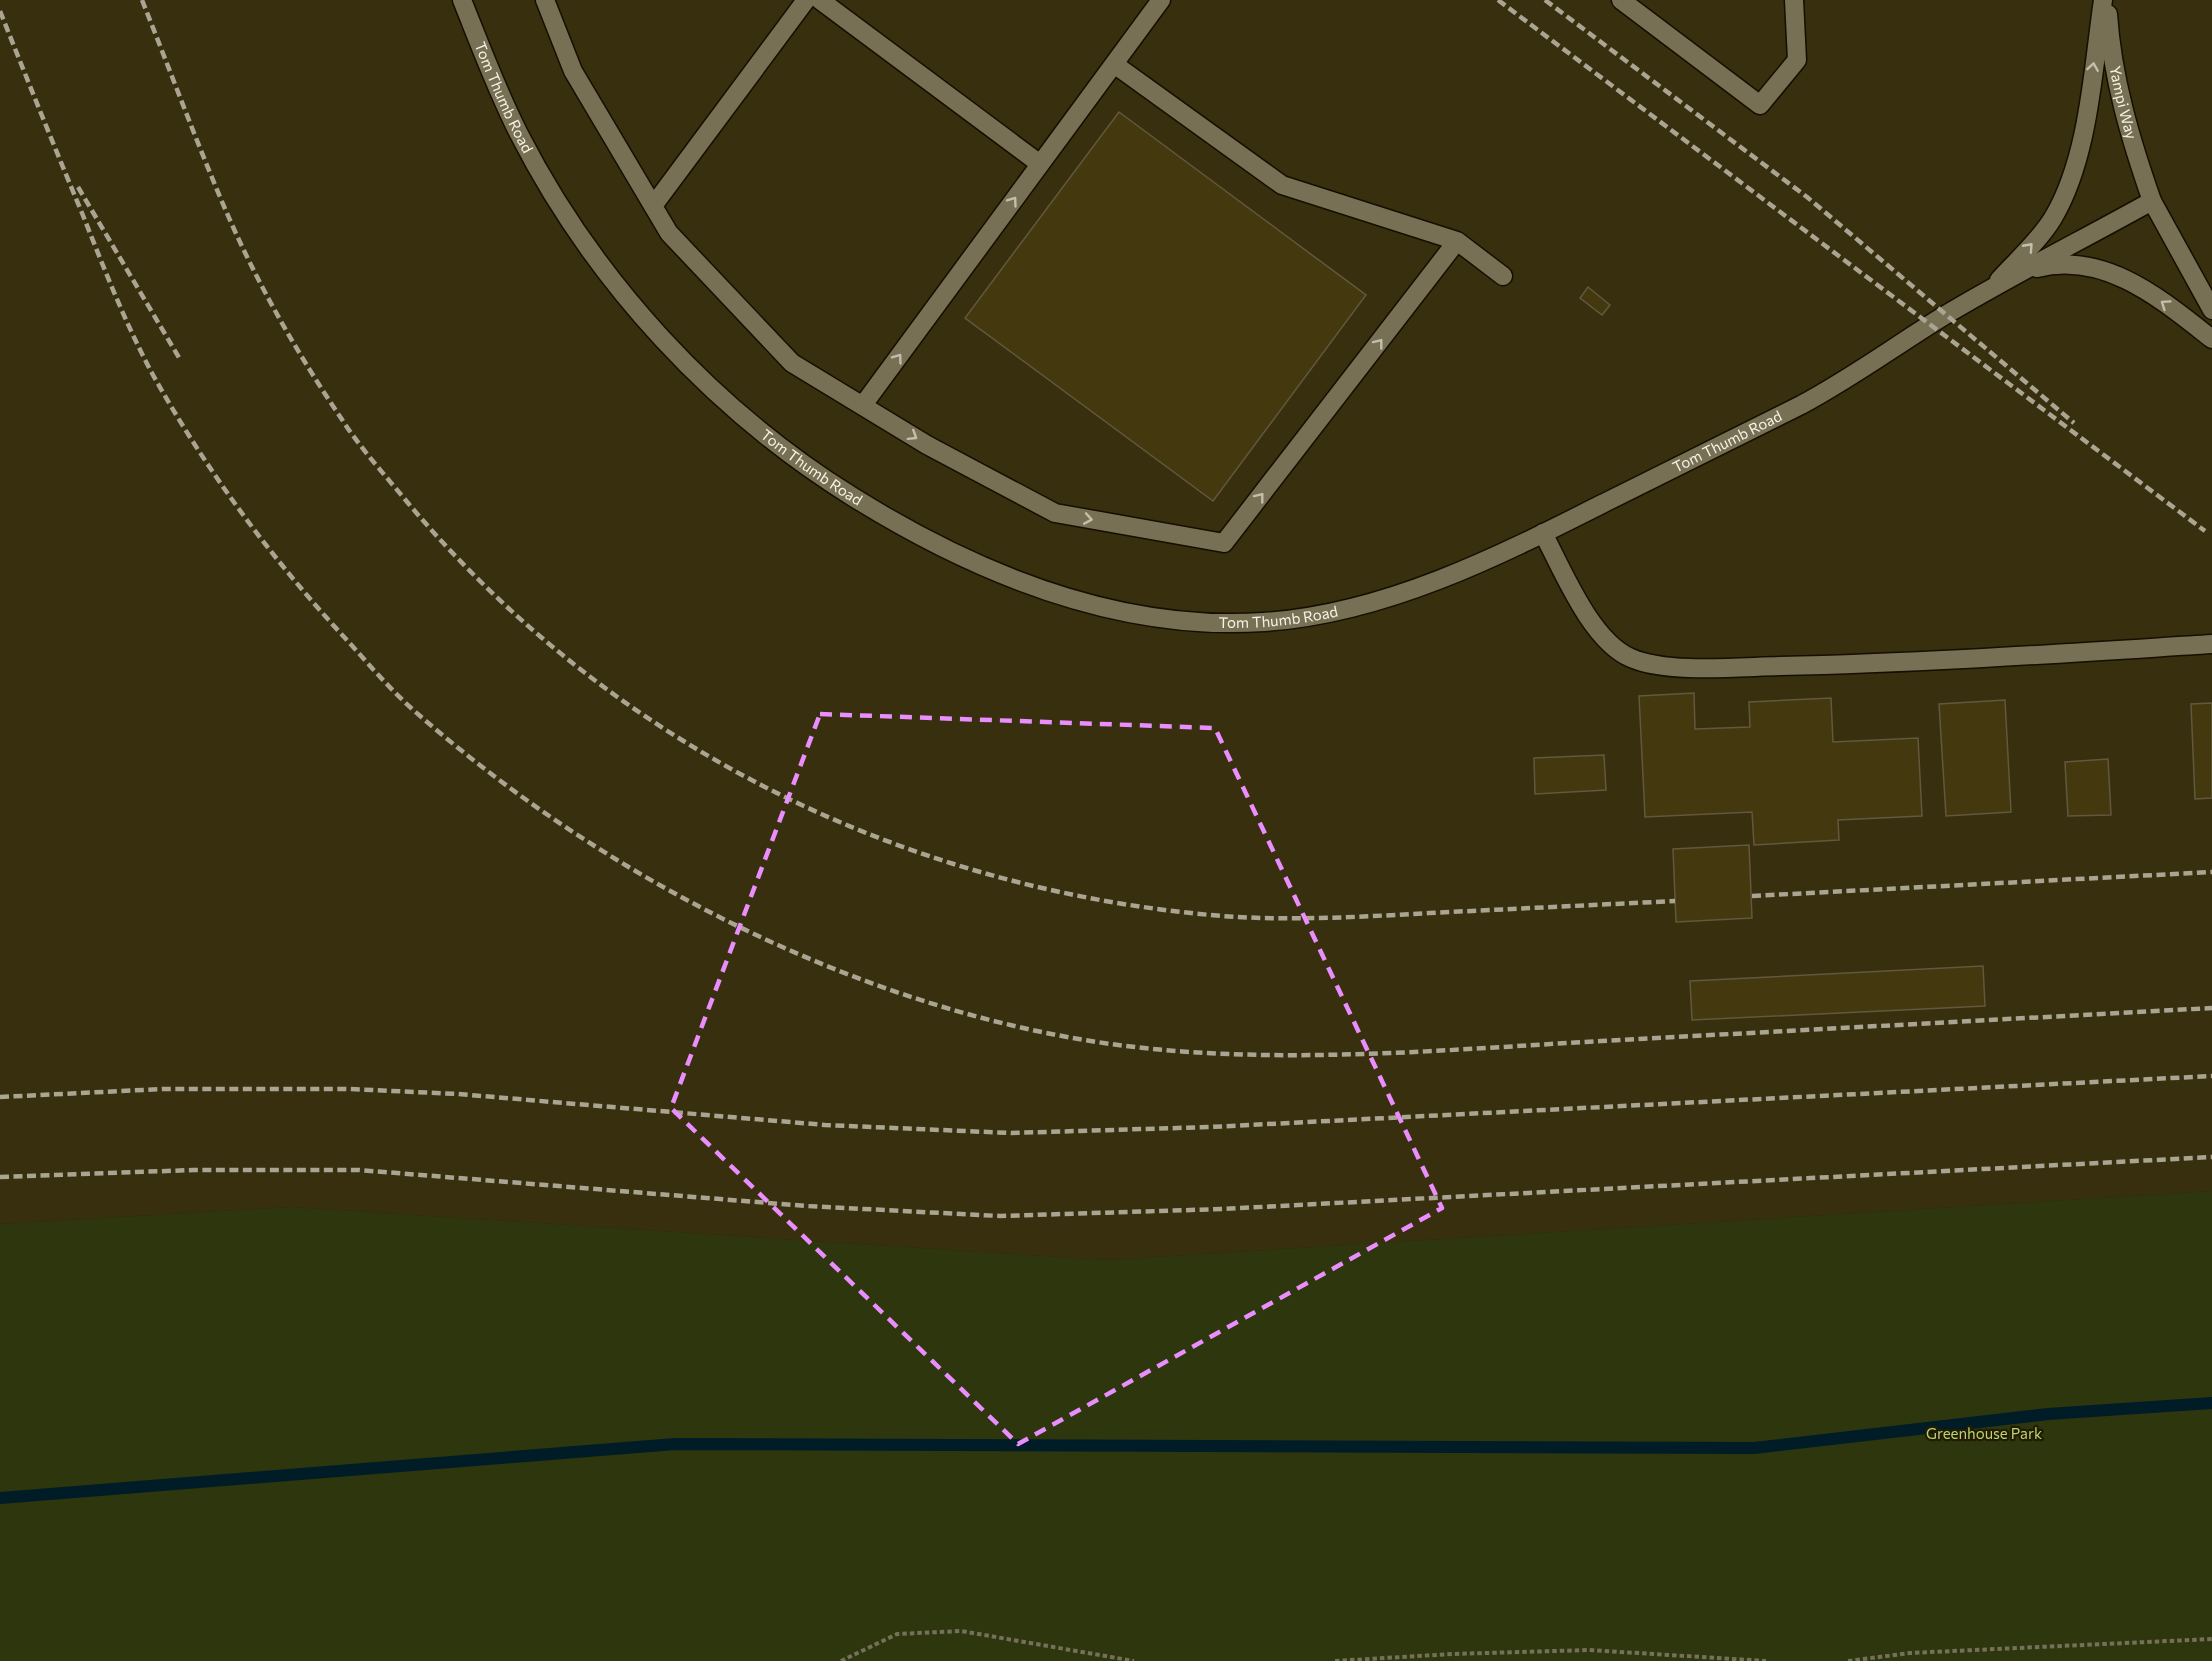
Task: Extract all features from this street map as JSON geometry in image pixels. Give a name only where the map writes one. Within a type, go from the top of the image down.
[{"type":"street","name":"Tom Thumb Road","points":[[462,0],[519,134],[568,218],[629,300],[684,361],[754,426],[827,481],[891,521],[988,570],[1062,596],[1126,613],[1191,621],[1263,622],[1323,614],[1371,603],[1435,581],[1543,534],[1802,404],[1990,290],[2152,201]]},
{"type":"street","points":[[545,0],[573,71],[669,233],[792,363],[927,445],[1055,513],[1224,543],[1457,241]]},
{"type":"street","points":[[653,206],[806,0]]},
{"type":"street","points":[[820,0],[1040,164]]},
{"type":"street","points":[[863,405],[1161,0]]},
{"type":"street","points":[[1621,0],[1761,105],[1797,60],[1794,0]]},
{"type":"street","points":[[1990,290],[2052,219],[2069,185],[2088,98],[2105,0]]},
{"type":"street","name":"Yampi Way","points":[[2105,0],[2116,76],[2136,154],[2152,201]]},
{"type":"street","points":[[1114,64],[1282,185],[1457,241],[1503,276]]},
{"type":"street","points":[[2152,201],[2212,310]]},
{"type":"street","points":[[2022,272],[2053,265],[2069,265],[2115,274],[2148,292],[2212,339]]},
{"type":"street","points":[[1543,534],[1577,597],[1605,640],[1624,654],[1646,663],[1700,668],[1831,665],[2212,644]]},
{"type":"path","points":[[841,1661],[897,1634],[962,1631],[1134,1661]]},
{"type":"path","points":[[1848,1661],[1910,1653],[2212,1639]]},
{"type":"path","points":[[1335,1661],[1589,1650],[1766,1661]]},
{"type":"highlighted area","points":[[820,714],[1215,728],[1442,1208],[1018,1444],[671,1108]]},
{"type":"shaded area","points":[[0,0],[2212,0],[2212,1191],[1106,1260],[291,1207],[0,1224]]},
{"type":"green space","name":"Greenhouse Park","points":[[2212,1191],[2212,1661],[0,1661],[0,1224],[291,1207],[1106,1260]]},
{"type":"building","points":[[1119,112],[1366,295],[1213,501],[965,318]]},
{"type":"building","points":[[1588,287],[1610,305],[1602,315],[1580,298]]},
{"type":"building","points":[[1694,693],[1695,729],[1750,727],[1749,702],[1831,698],[1833,742],[1918,738],[1922,816],[1838,820],[1839,840],[1754,845],[1752,812],[1645,817],[1639,696]]},
{"type":"building","points":[[2005,700],[2011,812],[1946,816],[1939,704]]},
{"type":"building","points":[[2212,703],[2212,798],[2195,799],[2191,704]]},
{"type":"building","points":[[1604,755],[1606,790],[1535,794],[1534,758]]},
{"type":"building","points":[[2108,759],[2111,815],[2068,816],[2065,762]]},
{"type":"building","points":[[1749,845],[1752,918],[1676,922],[1673,849]]},
{"type":"building","points":[[1983,966],[1985,1006],[1692,1020],[1690,981]]},
{"type":"waterway","points":[[0,1498],[675,1444],[1754,1448],[2048,1414],[2212,1403]]},
{"type":"railway","points":[[142,0],[215,185],[251,265],[293,343],[356,440],[408,503],[489,590],[577,667],[672,734],[773,791],[880,838],[990,875],[1105,901],[1222,916],[1299,918],[1675,901]]},
{"type":"railway","points":[[1498,0],[2205,531]]},
{"type":"railway","points":[[1545,0],[1807,197],[2074,423]]},
{"type":"railway","points":[[0,11],[107,275],[153,375],[218,479],[291,577],[401,699],[486,770],[567,828],[653,881],[744,929],[837,970],[932,1004],[1029,1029],[1126,1046],[1185,1052],[1304,1055],[1423,1052],[2212,1008]]},
{"type":"railway","points":[[78,187],[181,361]]},
{"type":"railway","points":[[1752,896],[2212,872]]},
{"type":"railway","points":[[0,1097],[162,1089],[349,1089],[458,1094],[825,1125],[1011,1133],[1210,1127],[2212,1076]]},
{"type":"railway","points":[[0,1177],[193,1170],[359,1170],[806,1206],[1000,1216],[1222,1209],[2212,1157]]}]
